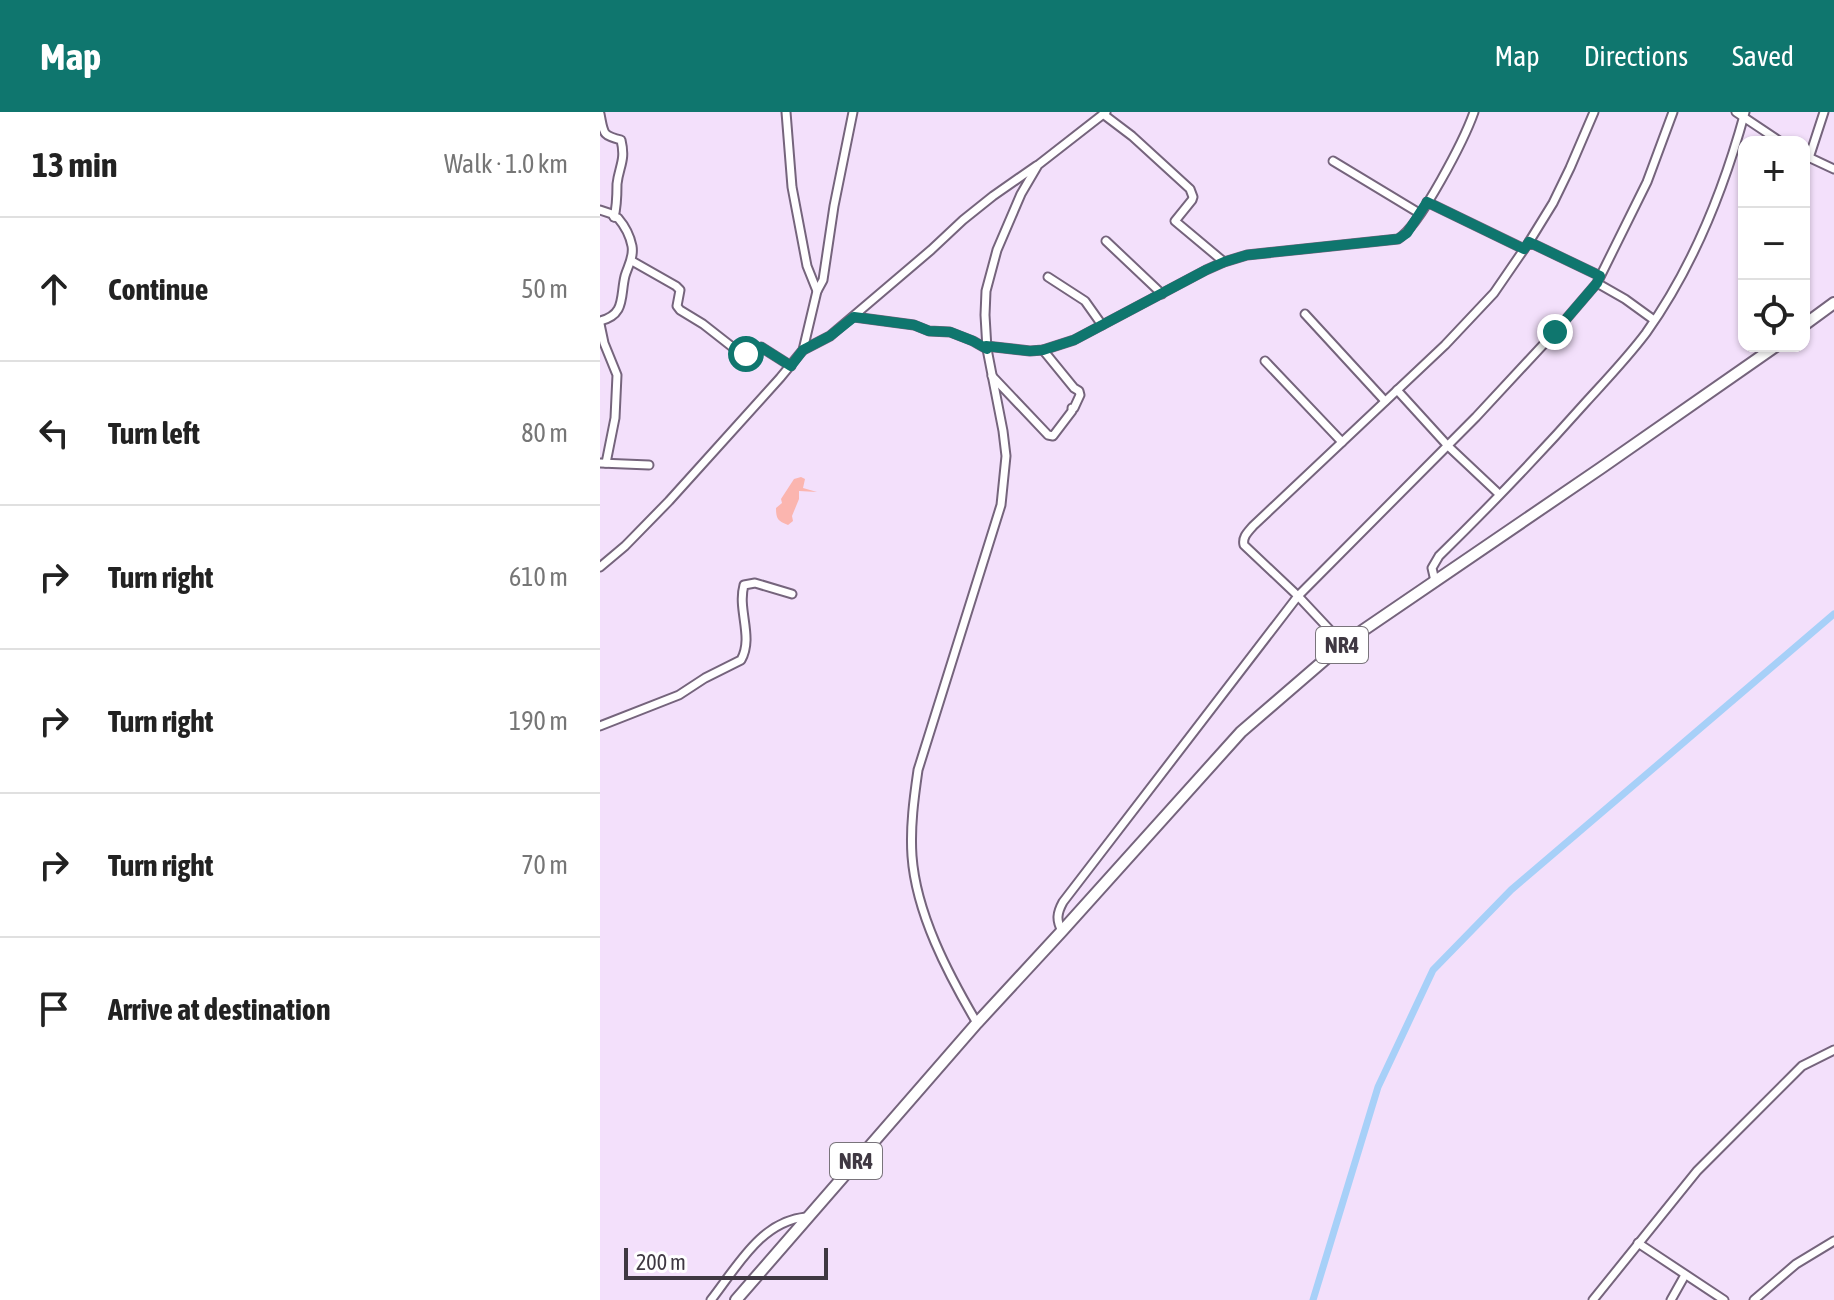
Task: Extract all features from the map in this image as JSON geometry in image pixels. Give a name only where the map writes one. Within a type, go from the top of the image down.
[{"type":"highway","points":[[1810,321],[1834,303]]},
{"type":"highway","name":"NR4","points":[[736,1300],[977,1023],[1241,732],[1343,644],[1767,352]]},
{"type":"street","points":[[786,112],[792,187],[807,266],[817,291]]},
{"type":"street","points":[[600,567],[669,501],[803,350],[817,291],[823,280],[853,112]]},
{"type":"street","points":[[854,317],[950,332],[986,348],[1043,350],[1074,340],[1224,262],[1261,253],[1392,241],[1407,233],[1427,202],[1461,143],[1474,112]]},
{"type":"street","points":[[1343,644],[1244,545],[1243,540],[1253,526],[1445,345],[1494,293],[1553,203],[1594,112]]},
{"type":"street","points":[[1062,931],[1058,914],[1063,902],[1298,596],[1448,446],[1555,332],[1598,280],[1647,182],[1673,112]]},
{"type":"street","points":[[1736,112],[1773,136]]},
{"type":"street","points":[[1810,149],[1824,112]]},
{"type":"street","points":[[803,350],[830,336],[963,220],[1105,113],[1190,189],[1192,200],[1175,221],[1224,262]]},
{"type":"street","points":[[600,114],[604,133],[609,138],[621,140],[623,153],[614,217]]},
{"type":"street","points":[[1435,581],[1432,570],[1439,556],[1544,450],[1632,351],[1654,320],[1707,223],[1745,115]]},
{"type":"street","points":[[1810,158],[1834,169]]},
{"type":"street","points":[[1333,161],[1419,213]]},
{"type":"street","points":[[977,1023],[954,985],[921,904],[912,857],[913,817],[918,770],[1001,505],[1006,456],[986,348],[986,291],[997,250],[1021,194],[1038,165]]},
{"type":"street","points":[[1427,202],[1598,280],[1654,320]]},
{"type":"street","points":[[600,210],[622,222],[632,247],[632,261],[618,311],[600,322],[604,343],[617,375],[615,418],[603,463],[649,465]]},
{"type":"street","points":[[1106,241],[1162,294]]},
{"type":"street","points":[[632,261],[676,286],[680,290],[677,306],[680,310],[740,353],[750,353],[761,347],[791,366]]},
{"type":"street","points":[[1048,277],[1085,301],[1102,325]]},
{"type":"street","points":[[1305,314],[1385,401]]},
{"type":"street","points":[[992,376],[1048,435],[1053,436],[1080,395],[1043,350]]},
{"type":"street","points":[[1265,361],[1342,442]]},
{"type":"street","points":[[1397,390],[1448,446],[1499,494]]},
{"type":"street","points":[[600,726],[679,695],[741,660],[746,649],[744,585],[755,583],[792,594]]},
{"type":"street","points":[[1593,1300],[1697,1171],[1802,1066],[1834,1050]]},
{"type":"street","points":[[711,1300],[741,1259],[771,1230],[787,1220],[806,1217]]},
{"type":"street","points":[[1754,1300],[1796,1264],[1834,1241]]},
{"type":"street","points":[[1638,1243],[1724,1300]]},
{"type":"street","points":[[1671,1300],[1685,1275]]},
{"type":"shaded area","points":[[794,479],[805,479],[803,488],[817,492],[799,491],[793,521],[788,525],[778,519],[776,508],[782,503],[781,499]]},
{"type":"waterway","points":[[1313,1300],[1378,1087],[1433,970],[1511,890],[1834,614]]},
{"type":"route","points":[[746,354],[761,347],[791,366],[803,350],[830,336],[854,317],[950,332],[987,349],[986,346],[1043,350],[1074,340],[1224,262],[1261,253],[1398,239],[1407,233],[1427,202],[1524,249],[1529,242],[1600,276],[1555,332]]}]
